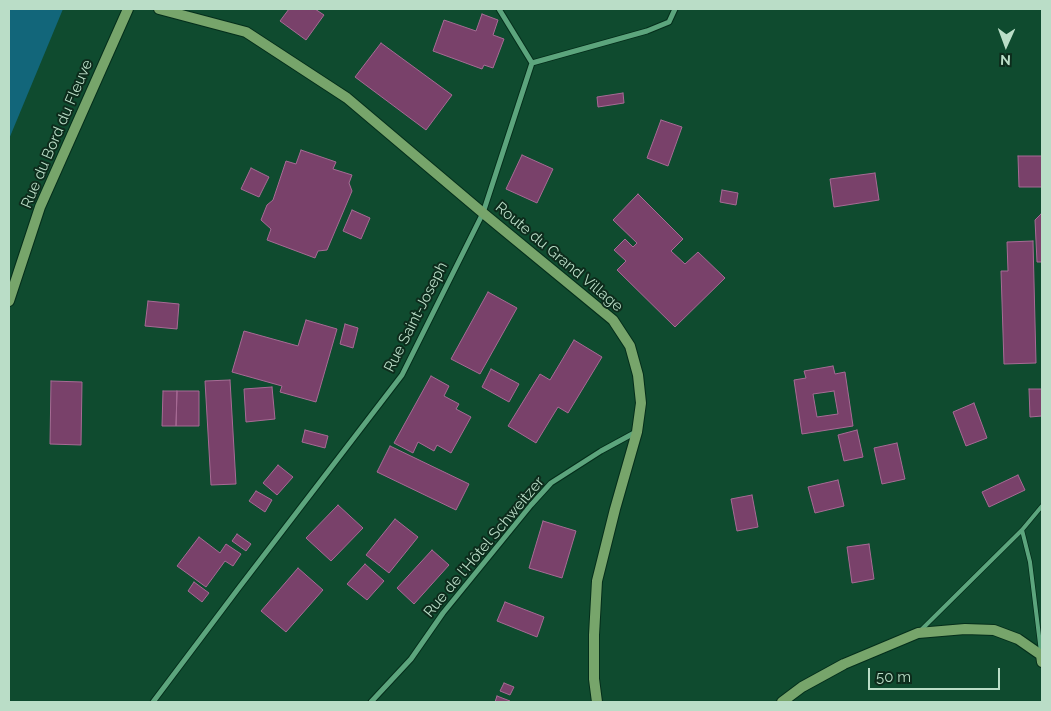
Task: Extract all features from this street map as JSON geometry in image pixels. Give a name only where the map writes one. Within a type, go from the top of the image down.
[{"type":"street","name":"Rue du Bord du Fleuve","points":[[9,301],[43,200],[128,9]]},
{"type":"street","name":"Route du Grand Village","points":[[159,9],[246,32],[347,98],[613,320],[630,346],[638,375],[641,403],[637,432],[612,517],[597,581],[594,635],[594,679],[597,702]]},
{"type":"street","points":[[498,9],[532,63],[647,31],[669,22],[675,9]]},
{"type":"street","name":"Rue Saint-Joseph","points":[[153,702],[402,375],[483,213],[532,63]]},
{"type":"street","name":"Rue de l'Hôtel Schweitzer","points":[[371,702],[410,659],[443,613],[551,483],[600,451],[637,432]]},
{"type":"street","points":[[782,702],[802,687],[844,664],[918,633],[965,629],[994,630],[1018,639],[1042,658]]},
{"type":"lane","points":[[918,633],[1022,530],[1042,506]]},
{"type":"lane","points":[[1022,530],[1030,562],[1042,658]]},
{"type":"water","points":[[9,9],[63,9],[9,139]]},
{"type":"building","points":[[289,9],[315,9],[324,15],[306,40],[280,21]]},
{"type":"building","points":[[482,14],[498,20],[493,35],[504,39],[493,68],[484,65],[482,69],[433,51],[444,20],[476,31]]},
{"type":"building","points":[[381,43],[452,95],[426,130],[355,77]]},
{"type":"building","points":[[623,93],[624,103],[598,107],[597,97]]},
{"type":"building","points":[[661,120],[682,127],[668,166],[647,158]]},
{"type":"building","points":[[301,150],[336,162],[333,169],[352,175],[349,183],[352,191],[327,250],[318,251],[315,258],[267,240],[271,229],[261,220],[267,205],[273,200],[286,161],[296,164]]},
{"type":"building","points":[[522,155],[553,169],[537,203],[506,189]]},
{"type":"building","points":[[1018,156],[1042,156],[1042,187],[1019,187]]},
{"type":"building","points":[[251,168],[269,177],[259,197],[241,189]]},
{"type":"building","points":[[875,173],[879,200],[834,207],[830,179]]},
{"type":"building","points":[[722,190],[738,193],[736,205],[720,202]]},
{"type":"building","points":[[638,194],[683,239],[671,251],[685,264],[698,252],[725,278],[675,327],[617,270],[626,261],[614,250],[625,239],[633,247],[637,243],[613,220]]},
{"type":"building","points":[[352,210],[370,218],[361,239],[343,231]]},
{"type":"building","points":[[1041,214],[1042,262],[1037,262],[1035,220]]},
{"type":"building","points":[[1033,241],[1036,363],[1004,364],[1001,271],[1008,271],[1007,242]]},
{"type":"building","points":[[488,292],[517,308],[480,374],[451,359]]},
{"type":"building","points":[[148,301],[179,304],[177,329],[145,326]]},
{"type":"building","points":[[306,320],[337,329],[316,402],[280,392],[282,386],[232,372],[244,331],[298,346]]},
{"type":"building","points":[[345,324],[358,328],[353,348],[340,344]]},
{"type":"building","points":[[574,340],[602,357],[568,413],[558,407],[536,443],[508,426],[540,374],[550,380]]},
{"type":"building","points":[[833,366],[835,374],[845,372],[853,426],[802,434],[794,380],[806,378],[804,371]],"holes":[[[834,391],[838,414],[817,417],[813,394]]]},
{"type":"building","points":[[491,369],[519,384],[509,402],[482,387]]},
{"type":"building","points":[[431,376],[449,386],[444,396],[459,404],[456,409],[471,417],[451,453],[437,445],[434,451],[418,442],[413,453],[394,443]]},
{"type":"building","points":[[230,380],[236,484],[211,485],[205,381]]},
{"type":"building","points":[[51,381],[82,382],[81,445],[50,444]]},
{"type":"building","points":[[272,387],[275,419],[246,422],[244,389]]},
{"type":"building","points":[[1029,389],[1042,389],[1042,416],[1030,417]]},
{"type":"building","points":[[163,391],[177,391],[176,426],[162,426]]},
{"type":"building","points":[[177,391],[199,391],[199,426],[176,426]]},
{"type":"building","points":[[974,403],[987,438],[966,446],[953,412]]},
{"type":"building","points":[[305,430],[328,436],[325,448],[302,442]]},
{"type":"building","points":[[857,430],[863,457],[844,461],[838,435]]},
{"type":"building","points":[[897,443],[905,479],[882,484],[874,448]]},
{"type":"building","points":[[390,446],[469,484],[456,510],[377,472]]},
{"type":"building","points":[[278,465],[293,477],[277,495],[263,483]]},
{"type":"building","points":[[1018,475],[1025,490],[989,507],[982,492]]},
{"type":"building","points":[[838,480],[844,506],[815,513],[808,487]]},
{"type":"building","points":[[256,491],[272,500],[265,512],[249,501]]},
{"type":"building","points":[[752,495],[758,527],[737,531],[731,499]]},
{"type":"building","points":[[338,505],[363,528],[331,561],[306,538]]},
{"type":"building","points":[[395,519],[418,537],[389,573],[366,555]]},
{"type":"building","points":[[543,521],[576,531],[562,578],[529,568]]},
{"type":"building","points":[[237,534],[251,544],[246,551],[232,541]]},
{"type":"building","points":[[199,537],[220,553],[226,544],[241,554],[233,566],[225,561],[206,587],[177,566]]},
{"type":"building","points":[[869,544],[874,579],[852,583],[847,547]]},
{"type":"building","points":[[432,550],[449,565],[414,604],[397,588]]},
{"type":"building","points":[[365,564],[384,581],[367,600],[347,584]]},
{"type":"building","points":[[298,568],[323,590],[286,632],[261,611]]},
{"type":"building","points":[[194,582],[209,593],[202,602],[188,591]]},
{"type":"building","points":[[505,602],[544,617],[537,637],[497,621]]},
{"type":"building","points":[[504,683],[514,687],[510,695],[500,691]]},
{"type":"building","points":[[497,696],[510,701],[510,702],[495,702]]}]
